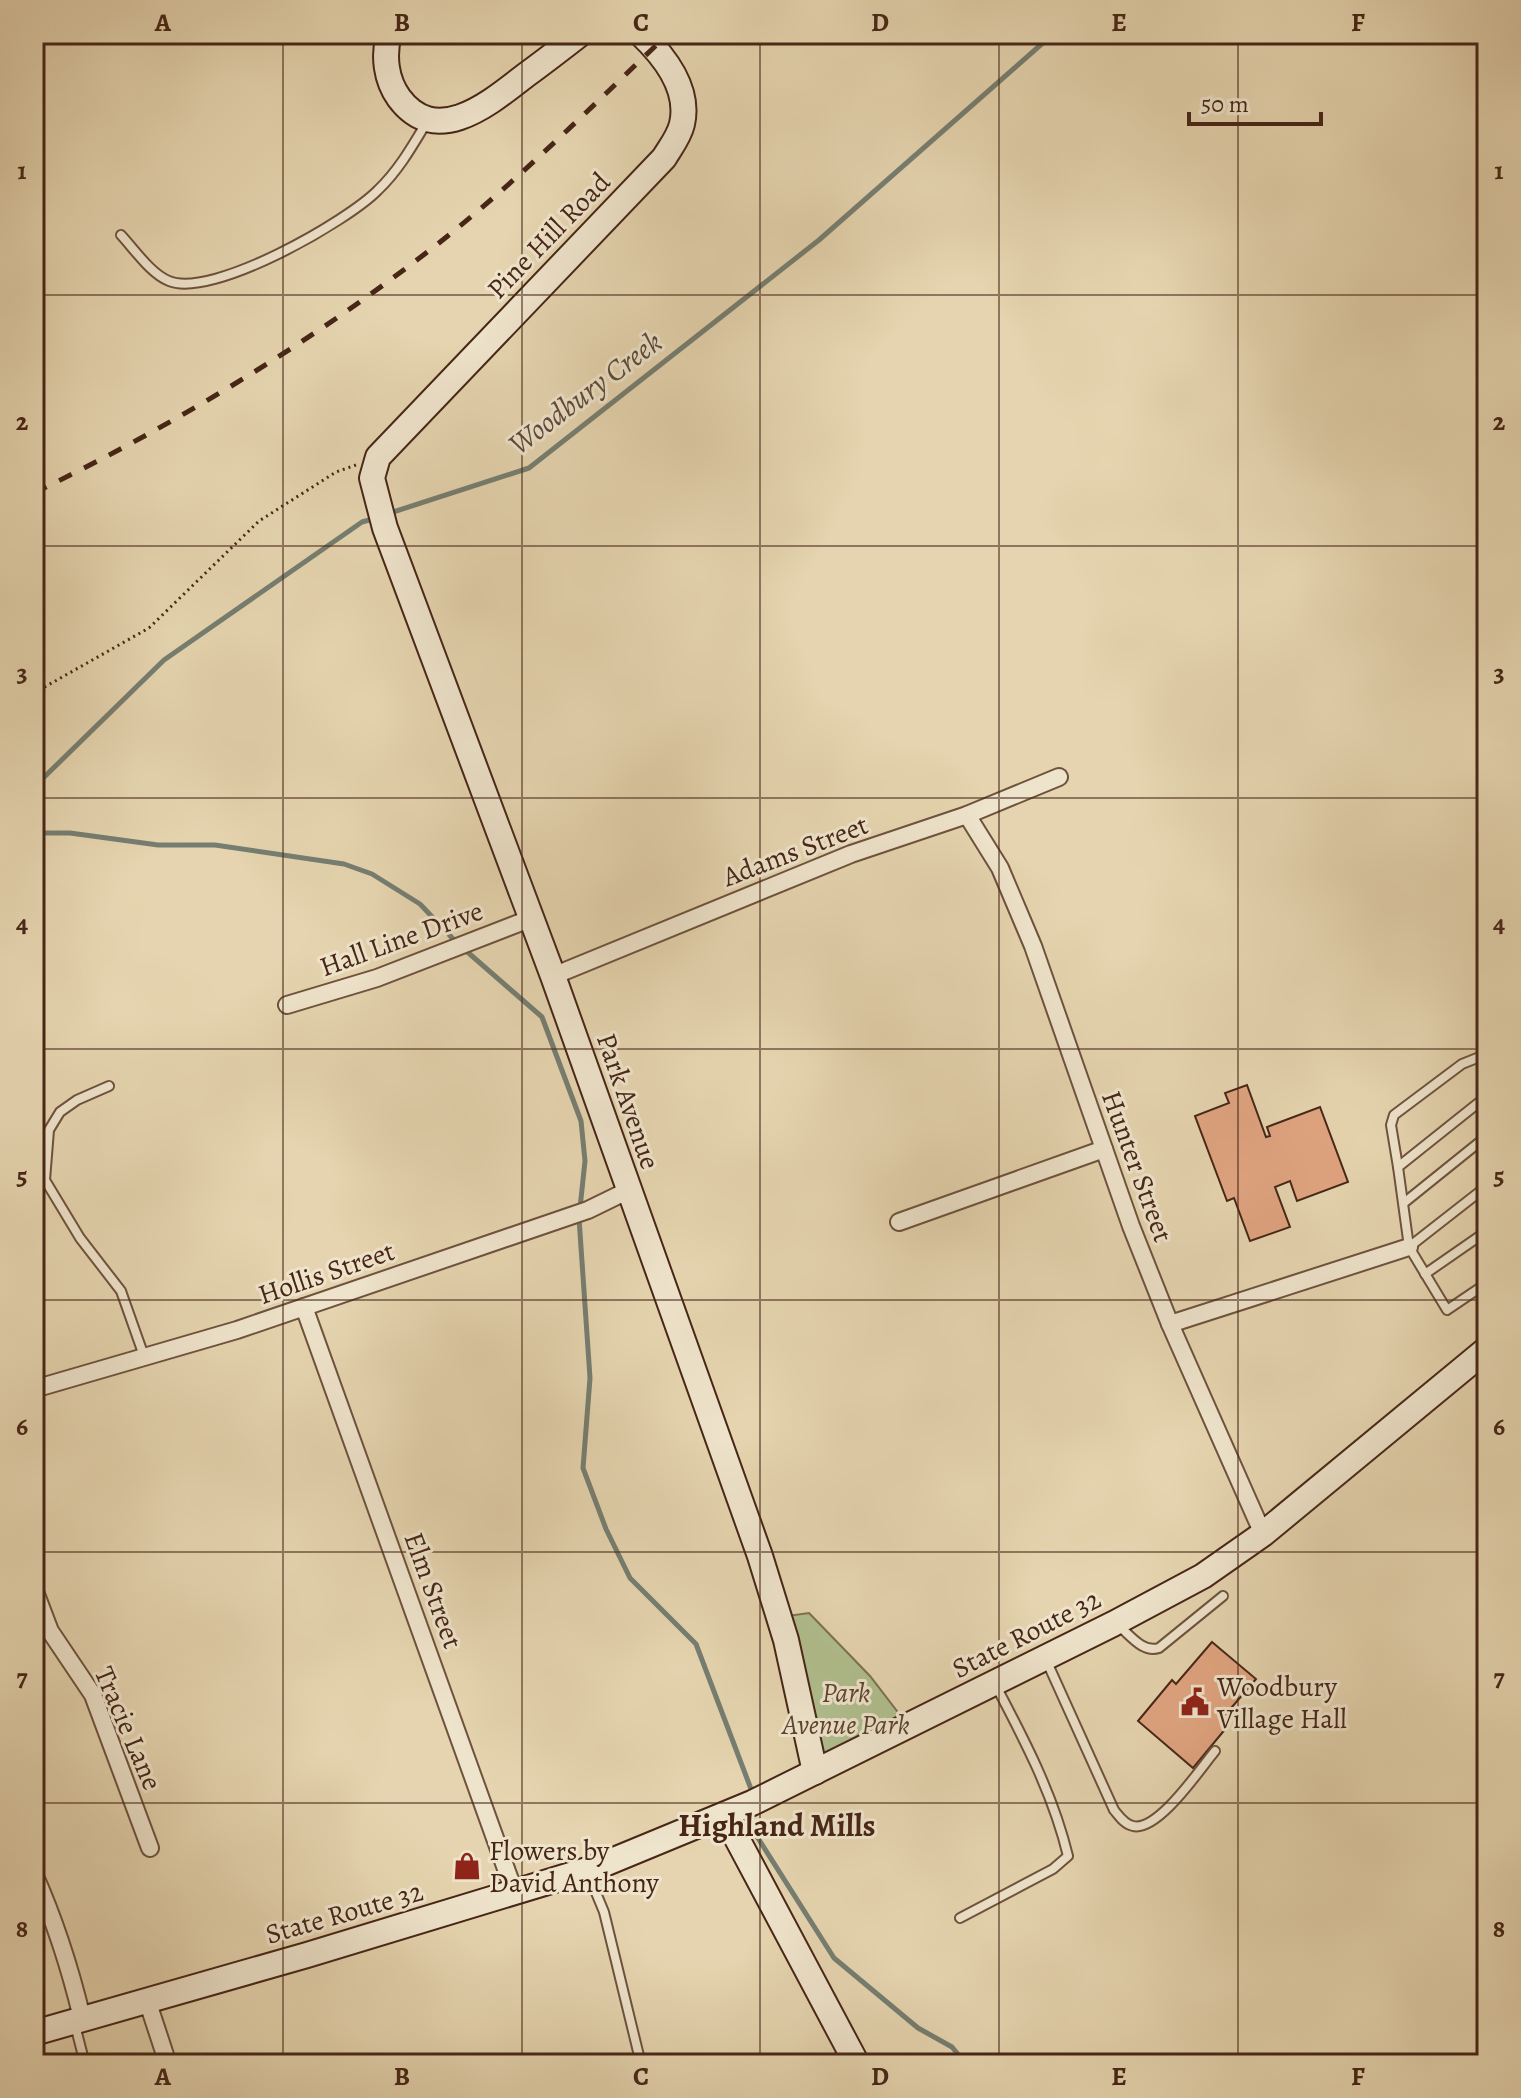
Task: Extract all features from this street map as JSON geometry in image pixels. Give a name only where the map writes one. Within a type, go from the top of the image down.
[{"type":"street","points":[[389,34],[386,57],[393,91],[403,103],[428,120],[457,119],[473,113],[580,34]]},
{"type":"street","name":"Pine Hill Road","points":[[378,457],[664,158],[676,140],[682,125],[681,92],[673,73],[641,34]]},
{"type":"street","name":"Park Avenue","points":[[378,457],[372,478],[385,528],[532,918],[763,1565],[786,1640],[815,1772]]},
{"type":"street","name":"Adams Street","points":[[553,976],[851,854],[967,815],[1059,777]]},
{"type":"street","name":"Hunter Street","points":[[967,815],[1000,868],[1033,946],[1104,1149],[1170,1324],[1263,1534]]},
{"type":"street","name":"Hall Line Drive","points":[[287,1005],[377,978],[532,918]]},
{"type":"street","points":[[899,1222],[1104,1149]]},
{"type":"street","name":"Hollis Street","points":[[34,1389],[304,1307],[566,1218],[629,1190]]},
{"type":"street","points":[[1170,1324],[1409,1247]]},
{"type":"street","name":"Elm Street","points":[[304,1307],[514,1891]]},
{"type":"street","name":"State Route 32","points":[[34,2033],[587,1870],[725,1816],[1203,1576],[1263,1534],[1487,1349]]},
{"type":"street","name":"Tracie Lane","points":[[34,1589],[50,1631],[93,1695],[150,1848]]},
{"type":"street","points":[[725,1816],[847,2062]]},
{"type":"street","points":[[34,1874],[58,1931],[78,2020]]},
{"type":"street","points":[[147,2000],[168,2064]]},
{"type":"lane","points":[[121,235],[169,281],[192,283],[249,267],[300,243],[377,192],[404,159],[428,120]]},
{"type":"lane","points":[[1487,1054],[1462,1064],[1394,1115],[1391,1125],[1405,1202],[1409,1247],[1425,1274],[1447,1310],[1487,1283]]},
{"type":"lane","points":[[109,1086],[77,1100],[60,1112],[49,1130],[45,1180],[80,1238],[121,1291],[144,1357]]},
{"type":"lane","points":[[1398,1167],[1487,1096]]},
{"type":"lane","points":[[1405,1202],[1487,1136]]},
{"type":"lane","points":[[1409,1247],[1487,1186]]},
{"type":"lane","points":[[1425,1274],[1487,1231]]},
{"type":"lane","points":[[1115,1622],[1145,1649],[1152,1650],[1159,1648],[1223,1596]]},
{"type":"lane","points":[[1045,1658],[1114,1810],[1122,1820],[1133,1826],[1145,1825],[1160,1816],[1215,1751]]},
{"type":"lane","points":[[960,1918],[1053,1869],[1068,1856],[1058,1814],[995,1683]]},
{"type":"lane","points":[[587,1870],[604,1912],[641,2064]]},
{"type":"lane","points":[[78,2020],[85,2064]]},
{"type":"path","points":[[34,693],[149,628],[259,521],[336,472],[378,457]]},
{"type":"green space","name":"Park Avenue Park","points":[[809,1613],[870,1676],[903,1719],[821,1763],[787,1616]]},
{"type":"building","points":[[1247,1085],[1266,1137],[1270,1136],[1267,1127],[1320,1107],[1348,1182],[1297,1201],[1290,1181],[1275,1187],[1290,1227],[1250,1241],[1234,1198],[1227,1201],[1195,1116],[1229,1103],[1225,1093]]},
{"type":"building","name":"Woodbury Village Hall","points":[[1212,1642],[1256,1679],[1220,1721],[1227,1727],[1193,1768],[1138,1721],[1172,1680],[1176,1684]]},
{"type":"waterway","name":"Woodbury Creek","points":[[390,513],[529,468],[819,240],[1053,34]]},
{"type":"waterway","name":"Woodbury Creek","points":[[34,787],[164,660],[362,522],[376,518]]},
{"type":"waterway","points":[[34,833],[70,833],[158,845],[215,845],[344,864],[372,874],[420,904],[456,942]]},
{"type":"waterway","points":[[464,949],[542,1017],[581,1121],[585,1161],[580,1208]]},
{"type":"waterway","points":[[579,1218],[590,1378],[583,1468],[606,1529],[630,1578],[696,1644],[751,1789]]},
{"type":"waterway","points":[[756,1835],[834,1958],[918,2028],[952,2047],[966,2064]]},
{"type":"railway","points":[[34,493],[236,383],[380,288],[489,201],[668,34]]},
{"type":"place","name":"Woodbury Village Hall","points":[[1195,1702]]},
{"type":"place","name":"Flowers by David Anthony","points":[[467,1866]]},
{"type":"district","name":"Highland Mills","points":[[777,1825]]}]
